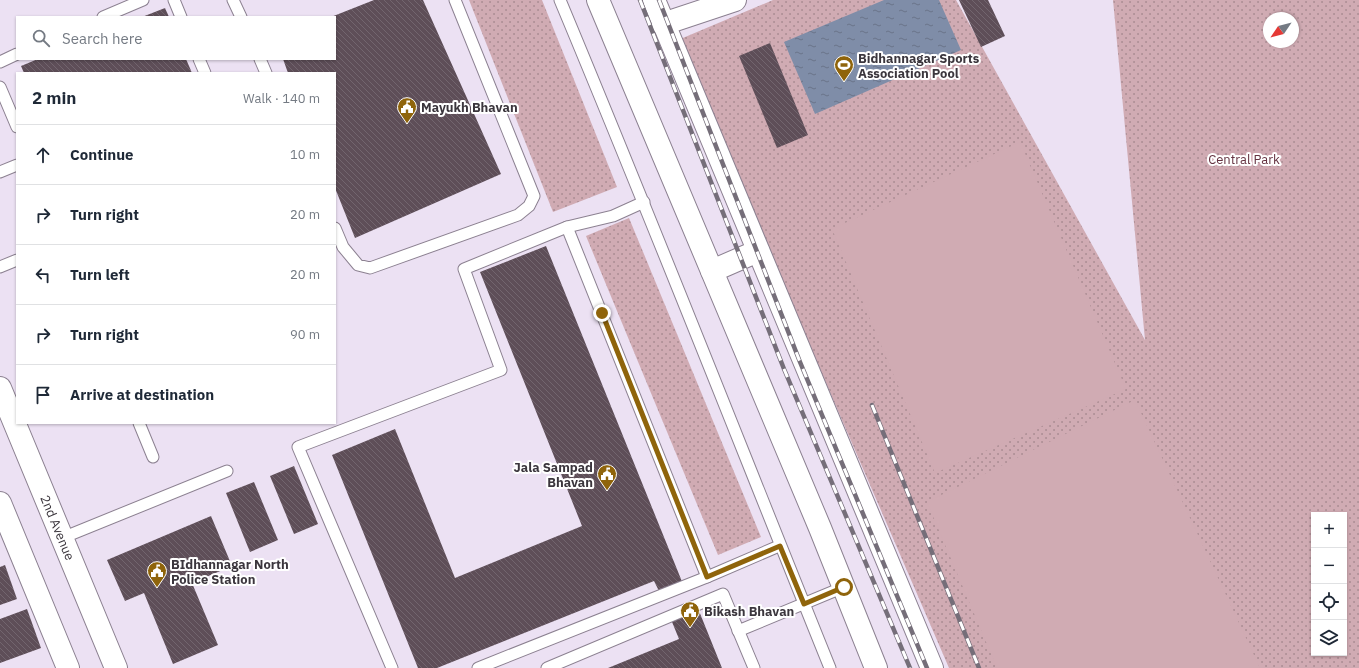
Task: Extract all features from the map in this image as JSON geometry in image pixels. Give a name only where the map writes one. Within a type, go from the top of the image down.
[{"type":"main road","points":[[598,0],[844,587],[876,668]]},
{"type":"main road","points":[[654,0],[932,668]]},
{"type":"main road","points":[[663,24],[735,0]]},
{"type":"main road","points":[[712,271],[758,251]]},
{"type":"main road","name":"2nd Avenue","points":[[0,388],[116,668]]},
{"type":"main road","points":[[0,503],[68,668]]},
{"type":"lane","points":[[106,16],[143,0]]},
{"type":"lane","points":[[174,0],[181,16]]},
{"type":"lane","points":[[233,0],[241,16]]},
{"type":"lane","points":[[336,230],[343,247],[358,265],[370,268],[518,216],[529,206],[534,196],[455,0]]},
{"type":"lane","points":[[560,0],[644,202],[780,546],[830,668]]},
{"type":"lane","points":[[0,62],[16,54]]},
{"type":"lane","points":[[199,60],[205,72]]},
{"type":"lane","points":[[260,60],[266,72]]},
{"type":"lane","points":[[0,87],[16,125]]},
{"type":"lane","points":[[0,172],[16,165]]},
{"type":"lane","points":[[392,668],[298,447],[500,370],[464,269],[567,227],[613,216],[644,202]]},
{"type":"lane","points":[[567,227],[707,577]]},
{"type":"lane","points":[[0,267],[16,260]]},
{"type":"lane","points":[[139,424],[153,457]]},
{"type":"lane","points":[[62,538],[227,471]]},
{"type":"lane","points":[[478,668],[707,577],[780,546]]},
{"type":"lane","points":[[738,631],[844,587]]},
{"type":"lane","points":[[547,668],[722,594],[754,668]]},
{"type":"green space","points":[[469,0],[542,0],[617,187],[553,212]]},
{"type":"green space","name":"Central Park","points":[[773,0],[956,0],[1145,340],[1113,0],[1359,0],[1359,668],[949,668],[678,40]]},
{"type":"green space","points":[[1020,142],[1126,389],[935,473],[832,229]]},
{"type":"green space","points":[[629,218],[761,537],[718,555],[586,236]]},
{"type":"green space","points":[[1135,400],[1260,668],[997,668],[927,502]]},
{"type":"water","name":"Bidhannagar Sports Association Pool","points":[[884,0],[939,0],[961,50],[815,114],[784,42]]},
{"type":"building","name":"Mayukh Bhavan","points":[[374,0],[423,0],[501,174],[355,238],[336,190],[336,72],[288,72],[283,60],[336,60],[336,16],[334,16]]},
{"type":"building","points":[[959,0],[988,0],[1005,36],[981,47]]},
{"type":"building","points":[[165,8],[169,16],[145,16]]},
{"type":"building","points":[[770,43],[808,135],[777,148],[739,56]]},
{"type":"building","points":[[36,60],[186,60],[192,72],[24,72],[21,66]]},
{"type":"building","name":"Jala Sampad Bhavan","points":[[546,246],[683,584],[660,593],[654,581],[437,668],[418,668],[332,455],[395,429],[455,578],[582,526],[480,272]]},
{"type":"building","points":[[294,466],[318,524],[294,534],[270,476]]},
{"type":"building","points":[[254,482],[278,540],[250,552],[226,493]]},
{"type":"building","name":"BIdhannagar North Police Station","points":[[211,516],[232,566],[192,583],[218,645],[173,664],[144,593],[125,601],[107,560]]},
{"type":"building","points":[[5,565],[17,599],[0,605],[0,567]]},
{"type":"building","name":"Bikash Bhavan","points":[[697,606],[722,668],[608,668],[679,639],[670,617]]},
{"type":"building","points":[[27,609],[41,648],[0,663],[0,619]]},
{"type":"railway","points":[[640,0],[784,369],[910,668]]},
{"type":"railway","points":[[659,0],[800,362],[927,668]]},
{"type":"railway","points":[[872,405],[979,668]]},
{"type":"place","name":"Bidhannagar Sports Association Pool","points":[[844,82]]},
{"type":"place","name":"Mayukh Bhavan","points":[[407,124]]},
{"type":"place","name":"Jala Sampad Bhavan","points":[[607,491]]},
{"type":"place","name":"BIdhannagar North Police Station","points":[[157,588]]},
{"type":"place","name":"Bikash Bhavan","points":[[690,628]]},
{"type":"route","points":[[602,313],[707,577],[780,546],[804,604],[844,587]]}]
